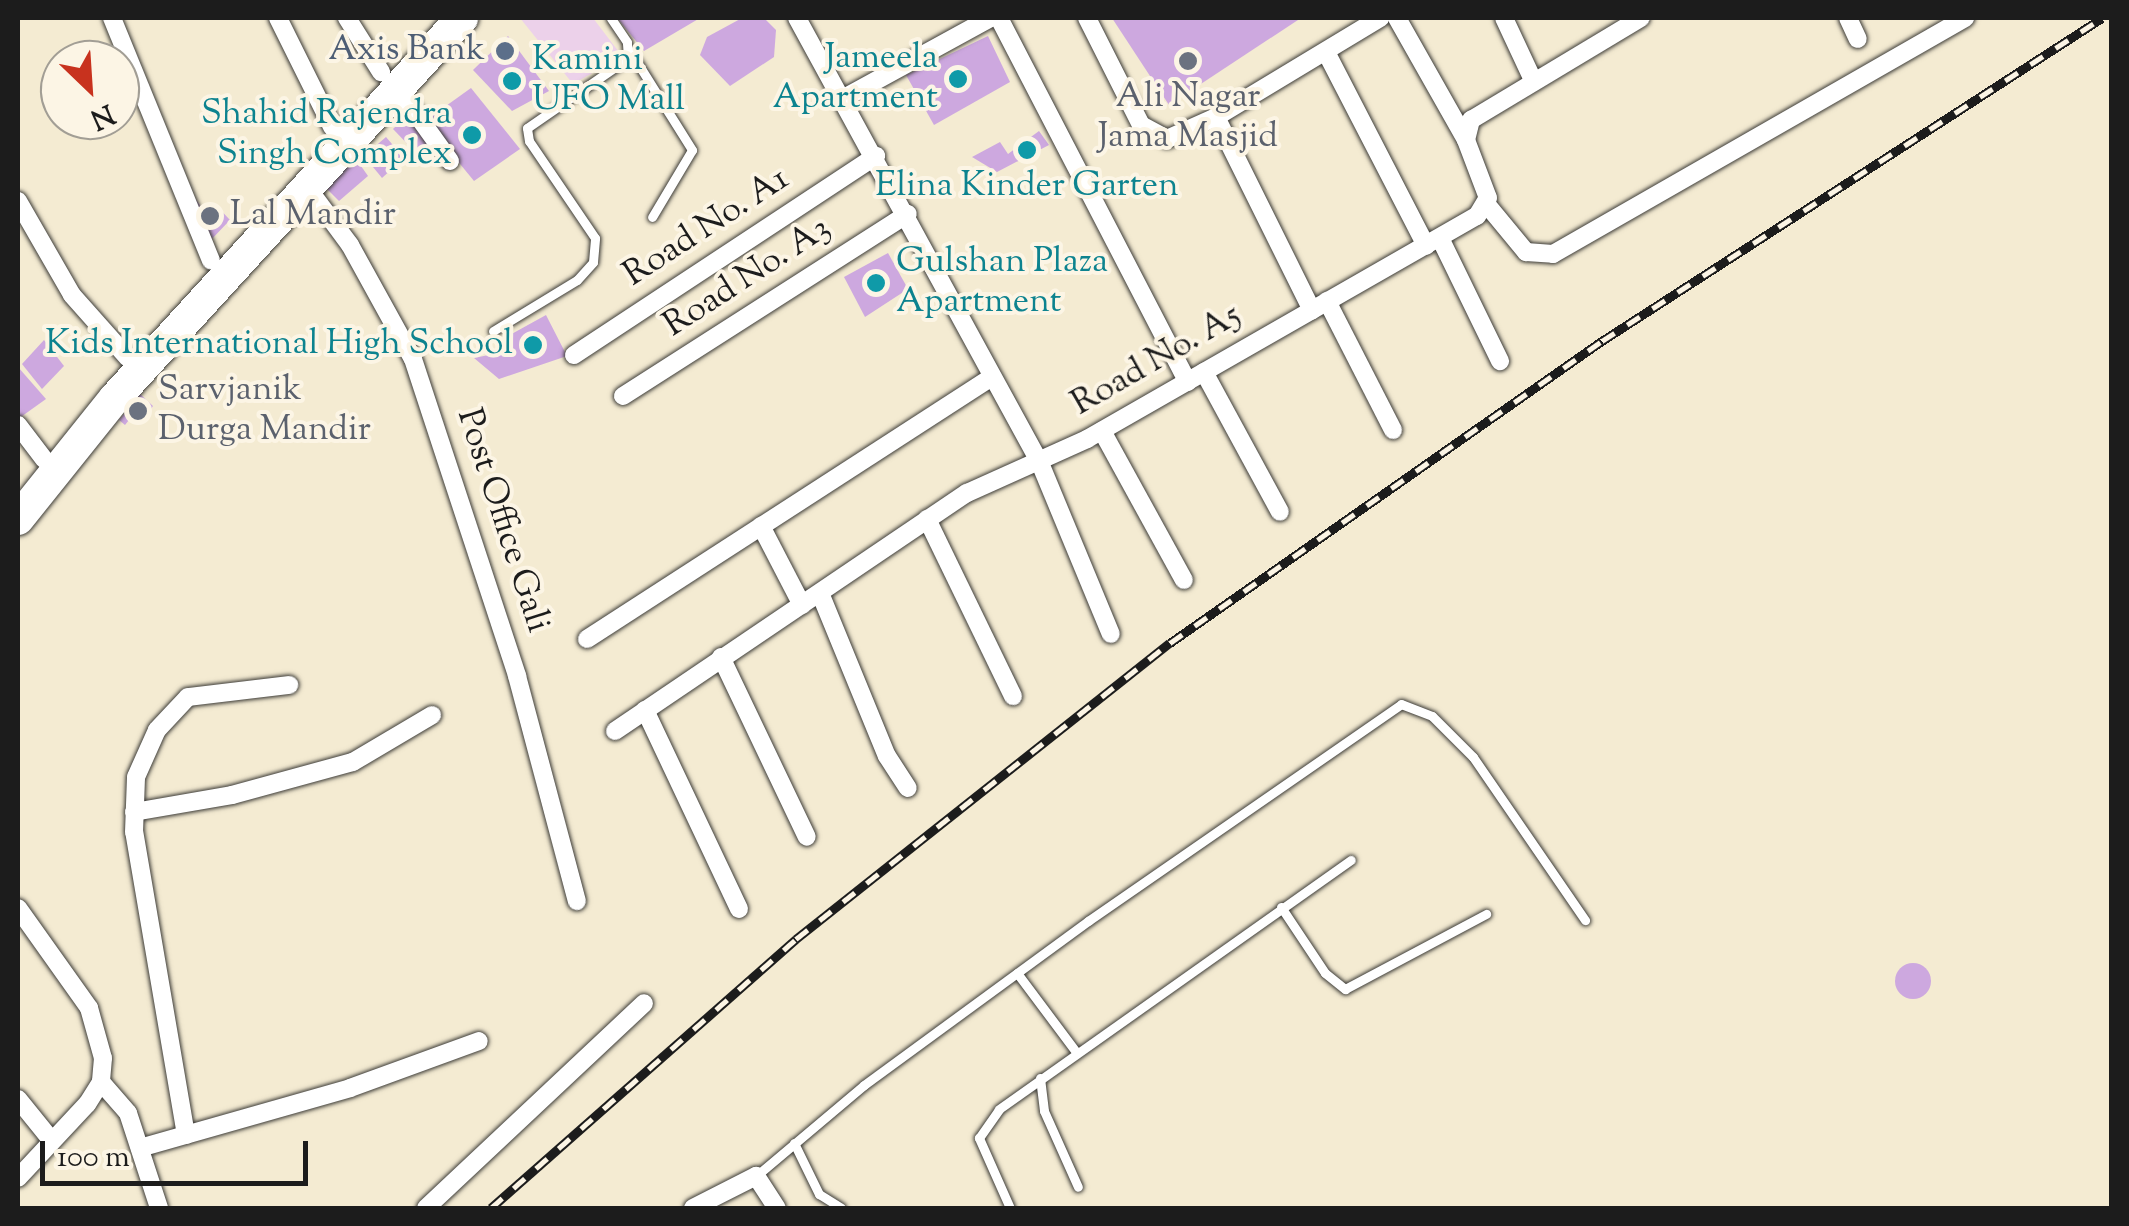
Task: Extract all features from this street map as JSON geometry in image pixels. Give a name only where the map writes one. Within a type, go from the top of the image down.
[{"type":"highway","points":[[18,520],[115,398],[307,187],[430,18]]},
{"type":"highway","points":[[18,490],[211,261],[332,126],[462,18]]},
{"type":"street","points":[[112,18],[211,261]]},
{"type":"street","points":[[278,18],[332,126]]},
{"type":"street","points":[[347,18],[450,161]]},
{"type":"street","points":[[797,18],[846,96],[1040,463],[1112,634]]},
{"type":"street","points":[[846,96],[990,18]]},
{"type":"street","points":[[999,18],[1196,377],[1280,512]]},
{"type":"street","points":[[1087,18],[1130,107],[1153,136],[1167,139],[1216,117],[1380,18]]},
{"type":"street","points":[[1397,18],[1466,140],[1488,206],[1526,252],[1553,254],[1965,18]]},
{"type":"street","points":[[1504,18],[1532,78]]},
{"type":"street","points":[[1466,140],[1471,120],[1532,78],[1641,18]]},
{"type":"street","points":[[1848,18],[1858,38]]},
{"type":"street","points":[[1326,52],[1500,361]]},
{"type":"street","points":[[1216,117],[1393,430]]},
{"type":"street","name":"Road No. A1","points":[[574,355],[876,156]]},
{"type":"street","name":"Post Office Gali","points":[[307,187],[358,257],[414,359],[512,660],[577,901]]},
{"type":"street","points":[[18,201],[72,294],[128,358]]},
{"type":"street","name":"Road No. A5","points":[[615,730],[927,518],[988,482],[1040,463],[1102,431],[1433,242],[1488,206]]},
{"type":"street","name":"Road No. A3","points":[[623,396],[908,214]]},
{"type":"street","points":[[587,639],[992,377]]},
{"type":"street","points":[[18,425],[44,459]]},
{"type":"street","points":[[1102,431],[1184,580]]},
{"type":"street","points":[[927,518],[1013,696]]},
{"type":"street","points":[[762,526],[802,605]]},
{"type":"street","points":[[820,594],[887,756],[908,788]]},
{"type":"street","points":[[721,657],[807,837]]},
{"type":"street","points":[[186,1135],[134,812],[141,764],[179,703],[223,690],[289,686]]},
{"type":"street","points":[[644,710],[738,909]]},
{"type":"street","points":[[134,812],[232,795],[353,762],[432,715]]},
{"type":"street","points":[[18,908],[89,1008],[100,1034],[101,1082],[128,1113],[158,1208]]},
{"type":"street","points":[[426,1208],[644,1003]]},
{"type":"street","points":[[140,1148],[480,1041]]},
{"type":"street","points":[[18,1178],[101,1082]]},
{"type":"street","points":[[18,1099],[52,1141]]},
{"type":"street","points":[[693,1208],[756,1176],[777,1208]]},
{"type":"lane","points":[[611,18],[692,150],[652,217]]},
{"type":"lane","points":[[493,331],[577,280],[592,262],[594,238],[529,141],[528,128],[630,50]]},
{"type":"lane","points":[[756,1176],[1017,974],[1401,704],[1432,716],[1474,757],[1586,920]]},
{"type":"lane","points":[[1010,1208],[979,1138],[999,1108],[1351,860]]},
{"type":"lane","points":[[1280,907],[1326,973],[1345,988],[1486,914]]},
{"type":"lane","points":[[1017,974],[1076,1052]]},
{"type":"lane","points":[[1040,1078],[1044,1111],[1078,1187]]},
{"type":"lane","points":[[794,1143],[819,1194],[841,1208]]},
{"type":"shaded area","points":[[520,18],[593,18],[622,56],[573,84]]},
{"type":"building","points":[[617,18],[700,18],[644,51]]},
{"type":"building","points":[[742,18],[764,18],[776,30],[774,57],[730,86],[700,55],[707,37]]},
{"type":"building","name":"Ali Nagar Jama Masjid","points":[[1112,18],[1301,18],[1169,105]]},
{"type":"building","name":"Kamini UFO Mall","points":[[508,36],[549,91],[512,111],[473,70]]},
{"type":"building","name":"Jameela Apartment","points":[[988,36],[1010,82],[934,125],[906,75]]},
{"type":"building","name":"Shahid Rajendra Singh Complex","points":[[471,88],[520,149],[474,181],[425,121]]},
{"type":"building","points":[[412,111],[434,139],[418,155],[393,129]]},
{"type":"building","name":"Elina Kinder Garten","points":[[1039,131],[1049,145],[997,172],[972,157],[1000,142],[1008,154]]},
{"type":"building","points":[[386,137],[404,158],[382,178],[364,156]]},
{"type":"building","points":[[354,156],[368,176],[339,201],[324,186]]},
{"type":"building","name":"Lal Mandir","points":[[195,198],[204,211],[215,204],[230,220],[210,241],[187,206]]},
{"type":"building","name":"Gulshan Plaza Apartment","points":[[888,253],[908,289],[865,317],[844,277]]},
{"type":"building","name":"Kids International High School","points":[[546,315],[567,356],[499,379],[474,358],[508,351],[501,340]]},
{"type":"building","points":[[44,340],[64,366],[42,389],[22,364]]},
{"type":"building","points":[[18,367],[46,399],[18,419]]},
{"type":"building","name":"Sarvjanik Durga Mandir","points":[[140,394],[153,406],[142,422],[133,415],[125,425],[119,420]]},
{"type":"building","points":[[1913,963],[1926,968],[1931,981],[1926,994],[1913,999],[1900,994],[1895,981],[1900,968]]},
{"type":"railway","points":[[491,1208],[796,939],[1170,643],[1602,341],[2102,18]]},
{"type":"place","name":"Axis Bank","points":[[505,51]]},
{"type":"place","name":"Ali Nagar Jama Masjid","points":[[1188,61]]},
{"type":"place","name":"Jameela Apartment","points":[[958,79]]},
{"type":"place","name":"Kamini UFO Mall","points":[[512,81]]},
{"type":"place","name":"Shahid Rajendra Singh Complex","points":[[472,135]]},
{"type":"place","name":"Elina Kinder Garten","points":[[1027,150]]},
{"type":"place","name":"Lal Mandir","points":[[210,216]]},
{"type":"place","name":"Gulshan Plaza Apartment","points":[[876,283]]},
{"type":"place","name":"Kids International High School","points":[[533,345]]},
{"type":"place","name":"Sarvjanik Durga Mandir","points":[[138,411]]}]
